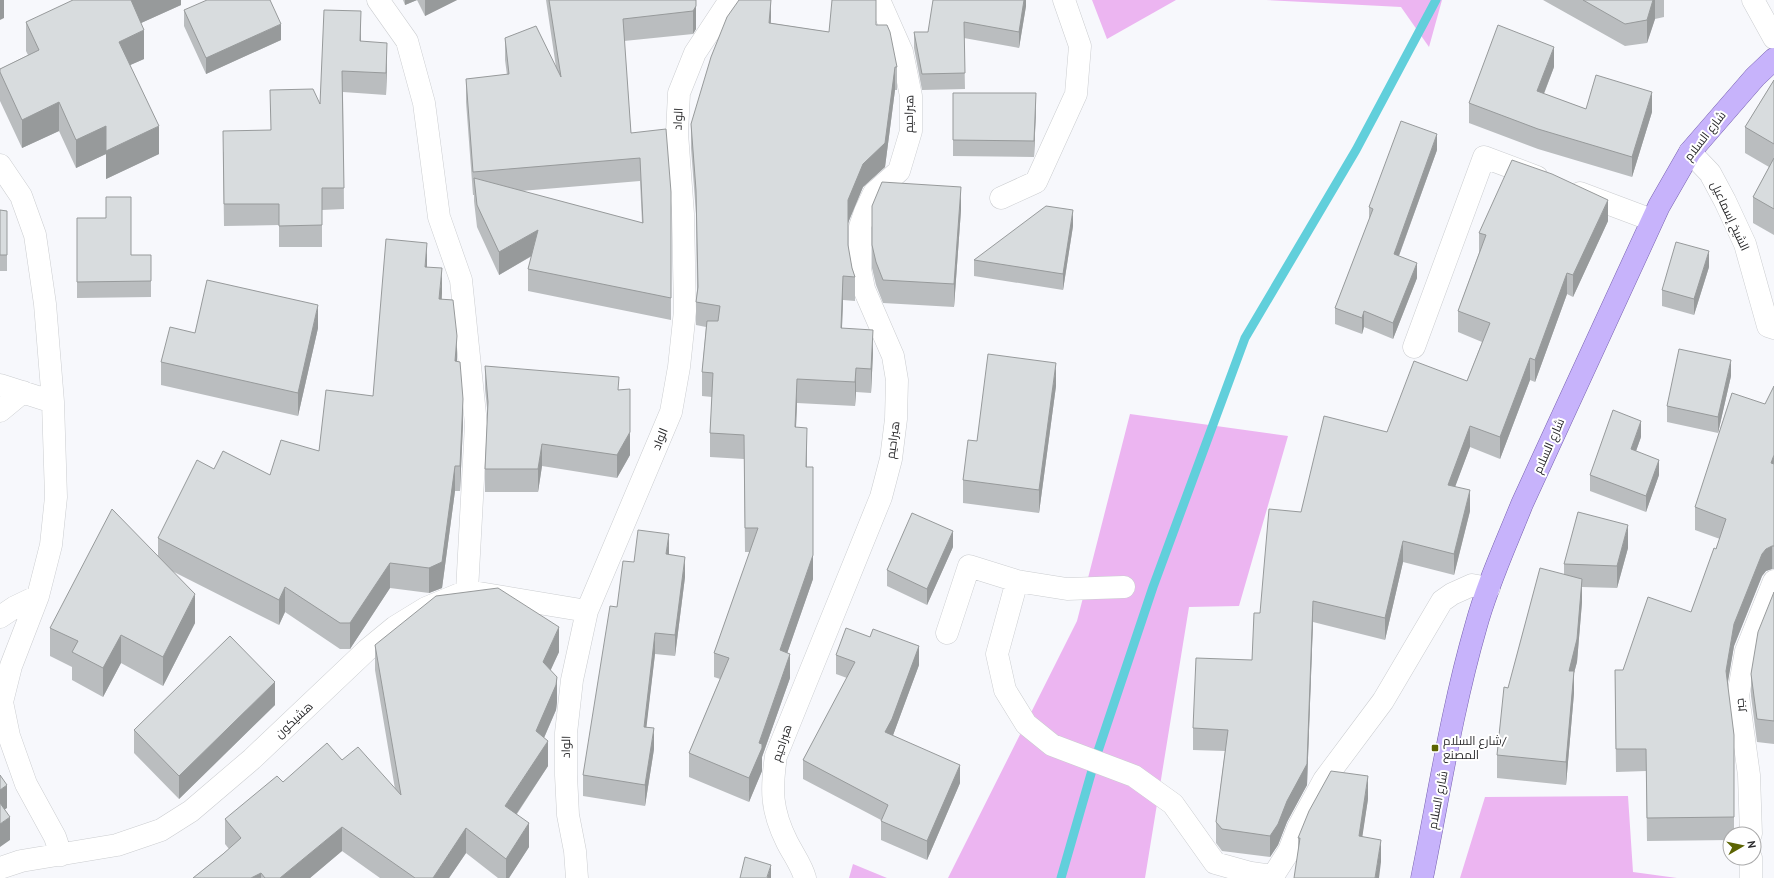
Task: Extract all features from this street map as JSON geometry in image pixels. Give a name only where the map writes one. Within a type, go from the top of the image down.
[{"type":"main road","name":"شارع السلام","points":[[1422,878],[1459,695],[1476,625],[1522,504],[1652,220],[1690,152],[1754,77],[1774,59]]},
{"type":"street","points":[[378,0],[407,41],[424,103],[440,217],[461,280],[476,424],[467,591],[587,611]]},
{"type":"street","name":"الواد","points":[[577,878],[575,850],[568,815],[566,732],[572,680],[587,611],[671,412],[679,367],[685,311],[683,214],[677,133],[679,93],[696,53],[730,0]]},
{"type":"street","name":"هبراحيم","points":[[805,878],[786,841],[774,811],[772,784],[776,756],[881,497],[891,459],[896,419],[897,380],[893,356],[864,289],[860,269],[860,227],[865,212],[874,193],[899,171],[911,131],[911,96],[902,52],[879,0]]},
{"type":"street","points":[[1001,198],[1036,182],[1076,94],[1080,46],[1064,0]]},
{"type":"street","points":[[1753,0],[1774,38]]},
{"type":"street","name":"الشيخ إسماعيل","points":[[1690,152],[1710,174],[1725,201],[1745,244],[1768,326],[1774,328]]},
{"type":"street","points":[[1414,347],[1484,157],[1652,220]]},
{"type":"street","points":[[0,165],[21,196],[35,235],[45,304],[53,402],[56,497],[51,545],[38,596],[11,666],[2,702],[9,736],[26,784],[55,837],[61,855]]},
{"type":"street","points":[[0,385],[53,402]]},
{"type":"street","points":[[0,411],[23,392]]},
{"type":"street","points":[[947,633],[969,566],[1017,581],[1067,589],[1124,587]]},
{"type":"street","points":[[1017,581],[998,654],[1005,690],[1026,724],[1052,745],[1134,776],[1173,804],[1215,863],[1251,873],[1272,876],[1289,852],[1298,828],[1324,780],[1383,701],[1442,602],[1452,594],[1472,585],[1489,588]]},
{"type":"street","name":"جبر","points":[[1751,826],[1749,776],[1738,696],[1746,651],[1774,581]]},
{"type":"street","name":"هشيكون","points":[[0,868],[21,861],[117,845],[161,830],[191,811],[252,759],[367,650],[395,626],[426,608],[467,591]]},
{"type":"street","points":[[0,617],[15,607],[38,596]]},
{"type":"street","points":[[1751,866],[1751,878]]},
{"type":"shaded area","points":[[1092,0],[1176,0],[1107,39]]},
{"type":"shaded area","points":[[1266,0],[1442,0],[1429,47],[1401,7]]},
{"type":"shaded area","points":[[1130,414],[1288,436],[1239,606],[1189,607],[1145,878],[948,878],[1077,621]]},
{"type":"shaded area","points":[[1628,796],[1633,872],[1677,878],[1460,878],[1485,797]]},
{"type":"shaded area","points":[[853,864],[887,878],[849,878]]},
{"type":"building","points":[[73,0],[131,0],[144,30],[119,42],[159,126],[106,151],[106,126],[76,140],[59,102],[22,120],[0,72],[0,69],[39,50],[26,22]]},
{"type":"building","points":[[207,0],[270,0],[281,24],[206,58],[184,10]]},
{"type":"building","points":[[549,0],[696,0],[696,6],[693,11],[623,19],[631,133],[666,129],[671,192],[671,298],[528,269],[538,230],[499,252],[477,205],[474,178],[643,223],[640,158],[473,172],[466,79],[509,74],[505,38],[536,26],[561,77]]},
{"type":"building","points":[[739,0],[771,0],[769,23],[829,32],[832,0],[876,0],[876,25],[887,25],[890,32],[897,67],[895,67],[885,143],[863,164],[848,200],[848,245],[855,277],[843,276],[841,328],[873,330],[871,369],[856,368],[855,382],[797,379],[795,427],[807,428],[806,467],[813,467],[813,555],[780,650],[790,654],[759,743],[762,744],[762,748],[749,778],[689,753],[729,658],[714,653],[758,528],[745,528],[744,435],[710,433],[713,373],[702,372],[707,321],[718,321],[720,306],[696,302],[698,287],[696,190],[691,124],[711,57],[727,17]]},
{"type":"building","points":[[933,0],[1024,0],[1019,32],[964,22],[965,73],[922,74],[914,32],[928,32]]},
{"type":"building","points":[[1583,0],[1653,0],[1647,20],[1625,24]]},
{"type":"building","points":[[324,10],[361,11],[360,41],[387,43],[386,73],[342,71],[344,188],[322,188],[322,225],[279,226],[279,204],[224,204],[223,131],[271,130],[270,90],[313,89],[320,104]]},
{"type":"building","points":[[1498,25],[1554,47],[1537,91],[1586,109],[1596,75],[1652,92],[1632,157],[1538,129],[1469,103]]},
{"type":"building","points":[[1774,80],[1774,144],[1745,127]]},
{"type":"building","points":[[953,93],[1036,93],[1034,141],[953,140]]},
{"type":"building","points":[[1401,121],[1437,134],[1394,254],[1417,263],[1393,323],[1364,311],[1362,318],[1335,308],[1373,209],[1369,207]]},
{"type":"building","points":[[1774,158],[1774,209],[1753,197]]},
{"type":"building","points":[[1512,160],[1552,174],[1608,200],[1573,275],[1567,273],[1535,360],[1530,358],[1500,437],[1470,426],[1448,485],[1470,490],[1454,554],[1403,541],[1385,618],[1313,601],[1307,764],[1287,801],[1278,824],[1270,836],[1222,829],[1216,822],[1228,730],[1193,728],[1196,658],[1252,660],[1254,613],[1260,613],[1269,509],[1301,512],[1324,416],[1387,432],[1414,361],[1467,381],[1490,323],[1458,311],[1486,235],[1479,233]]},
{"type":"building","points":[[882,182],[961,187],[954,284],[883,280],[876,262],[872,245],[872,206]]},
{"type":"building","points":[[106,197],[131,197],[131,255],[151,255],[151,281],[77,282],[77,218],[106,218]]},
{"type":"building","points":[[1046,206],[1073,210],[1063,274],[974,260]]},
{"type":"building","points":[[0,210],[7,211],[7,255],[0,255]]},
{"type":"building","points":[[386,239],[427,243],[425,267],[442,268],[439,299],[453,300],[457,336],[455,361],[460,362],[463,399],[460,466],[455,466],[442,562],[429,568],[390,563],[350,623],[340,623],[285,587],[279,600],[158,538],[197,460],[214,469],[223,451],[270,475],[281,440],[319,451],[326,390],[373,396]]},
{"type":"building","points":[[1676,242],[1709,251],[1694,299],[1662,290]]},
{"type":"building","points":[[207,280],[318,305],[298,393],[161,362],[170,327],[195,333]]},
{"type":"building","points":[[1679,349],[1731,360],[1718,417],[1667,406]]},
{"type":"building","points":[[988,354],[1056,363],[1039,490],[963,480],[968,440],[977,441]]},
{"type":"building","points":[[485,366],[619,377],[618,390],[630,389],[630,432],[617,455],[542,444],[538,469],[485,469],[488,402]]},
{"type":"building","points":[[1774,386],[1774,455],[1771,463],[1774,464],[1774,546],[1766,549],[1762,554],[1734,624],[1726,671],[1734,735],[1734,817],[1647,818],[1646,749],[1616,749],[1615,670],[1623,670],[1648,597],[1691,612],[1714,548],[1716,549],[1726,519],[1695,507],[1732,393],[1765,404]]},
{"type":"building","points":[[1613,410],[1641,421],[1631,449],[1659,460],[1646,496],[1590,475]]},
{"type":"building","points":[[112,509],[195,594],[163,657],[121,635],[103,668],[72,652],[78,641],[50,628]]},
{"type":"building","points":[[1578,512],[1628,525],[1617,566],[1564,564]]},
{"type":"building","points":[[912,513],[953,531],[927,589],[887,570]]},
{"type":"building","points":[[638,530],[669,534],[666,554],[685,557],[675,635],[655,633],[644,727],[654,728],[645,785],[583,775],[610,606],[617,607],[623,561],[634,562]]},
{"type":"building","points":[[1540,568],[1582,579],[1577,639],[1569,671],[1574,671],[1566,762],[1497,755],[1504,687],[1508,688]]},
{"type":"building","points":[[498,588],[559,627],[543,662],[557,677],[556,685],[536,731],[548,741],[505,806],[529,823],[506,859],[466,828],[433,878],[415,878],[342,827],[280,878],[265,878],[261,873],[251,878],[193,878],[241,838],[225,819],[277,776],[283,782],[327,743],[342,760],[358,747],[401,795],[375,645],[436,596]]},
{"type":"building","points":[[1774,592],[1774,721],[1757,719],[1751,674],[1758,632]]},
{"type":"building","points":[[846,628],[870,637],[873,629],[919,646],[892,719],[885,732],[960,765],[927,841],[881,821],[888,805],[803,760],[855,662],[836,655]]},
{"type":"building","points":[[230,636],[275,682],[179,776],[134,730]]},
{"type":"building","points":[[1331,771],[1368,776],[1359,836],[1381,840],[1375,878],[1294,878],[1300,838],[1298,838],[1309,811]]},
{"type":"building","points":[[0,775],[7,785],[0,790]]},
{"type":"building","points":[[0,803],[10,817],[0,824]]},
{"type":"building","points":[[745,857],[771,865],[767,877],[769,878],[740,878]]},
{"type":"waterway","points":[[1061,878],[1095,760],[1153,587],[1245,338],[1356,150],[1436,0]]},
{"type":"place","name":"شارع السلام/ المصنع","points":[[1435,748]]}]
